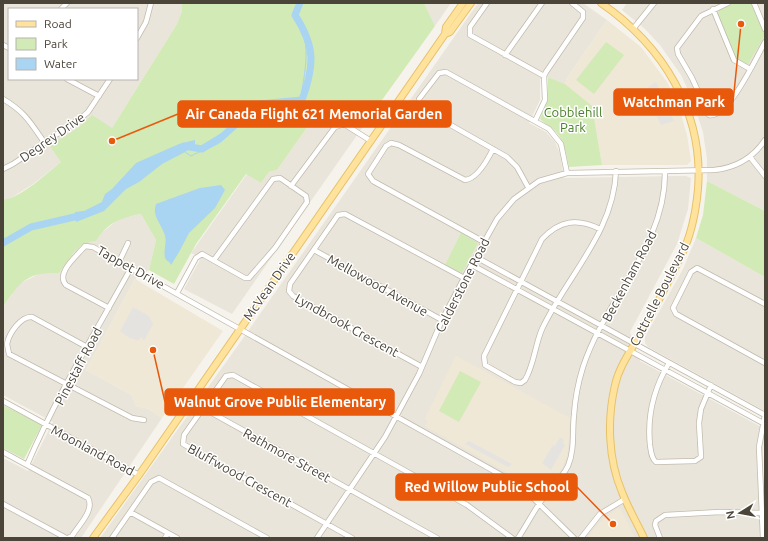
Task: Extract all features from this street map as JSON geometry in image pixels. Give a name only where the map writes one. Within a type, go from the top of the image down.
[{"type":"main road","name":"McVean Drive","points":[[93,538],[139,475],[239,328],[445,34],[446,28],[463,3]]},
{"type":"main road","name":"McVean Drive","points":[[445,34],[450,32],[471,3]]},
{"type":"main road","name":"Cottrelle Boulevard","points":[[601,3],[626,21],[664,63],[682,95],[695,134],[698,170],[697,200],[686,246],[630,351],[615,385],[610,428],[613,460],[625,499],[644,538]]},
{"type":"street","points":[[138,36],[146,22],[151,3]]},
{"type":"street","points":[[487,3],[470,27],[469,32],[473,38],[544,76]]},
{"type":"street","points":[[505,55],[542,3]]},
{"type":"street","points":[[535,121],[545,100],[544,76],[584,18],[582,10],[572,3]]},
{"type":"street","points":[[633,28],[654,3]]},
{"type":"street","points":[[728,3],[713,9],[695,21],[677,46],[676,50],[694,82],[709,114],[714,115],[729,104],[765,42]]},
{"type":"street","points":[[754,3],[765,29]]},
{"type":"street","points":[[713,9],[732,57],[736,62],[750,69]]},
{"type":"street","points":[[528,187],[513,162],[419,107],[420,99],[439,72],[446,72],[549,129],[559,141],[564,152],[567,173]]},
{"type":"street","points":[[69,80],[99,96]]},
{"type":"street","name":"Degrey Drive","points":[[4,167],[81,118],[88,112],[109,80]]},
{"type":"street","points":[[3,99],[25,114],[44,142]]},
{"type":"street","points":[[292,186],[335,127],[344,124],[371,141]]},
{"type":"street","points":[[765,140],[750,157],[765,176]]},
{"type":"street","points":[[484,242],[373,181],[368,174],[386,146],[391,143],[399,144],[465,180],[472,177],[486,162],[493,149]]},
{"type":"street","name":"Calderstone Road","points":[[317,538],[375,453],[397,416],[422,367],[442,320],[484,242],[505,208],[528,187],[547,178],[567,173],[726,168],[750,157]]},
{"type":"street","points":[[600,229],[587,223],[576,221],[564,224],[554,229],[539,244],[484,356],[483,361],[486,366],[515,382],[523,382],[527,378],[540,335],[566,285],[577,272],[600,229],[612,200],[616,171]]},
{"type":"street","name":"Beckenham Road","points":[[518,538],[539,505],[564,474],[570,459],[578,386],[586,361],[602,326],[653,234],[662,206],[665,171]]},
{"type":"street","points":[[177,293],[197,256],[204,254],[214,260],[244,278],[253,275],[275,248],[307,202],[306,196],[280,178],[271,180],[214,260]]},
{"type":"street","name":"Lyndbrook Crescent","points":[[422,367],[290,294],[290,284],[338,215],[345,214],[464,278]]},
{"type":"street","points":[[119,262],[128,243]]},
{"type":"street","name":"Tappet Drive","points":[[109,308],[66,285],[62,280],[63,273],[85,246],[88,245],[177,293],[510,480],[574,538]]},
{"type":"street","name":"Mellowood Avenue","points":[[314,250],[442,320]]},
{"type":"street","points":[[476,257],[765,415],[759,447],[763,538]]},
{"type":"street","points":[[472,265],[707,394],[763,423]]},
{"type":"street","name":"Pinestaff Road","points":[[27,465],[67,384],[131,268]]},
{"type":"street","points":[[764,302],[697,268],[691,272],[673,304],[672,309],[676,314],[765,363]]},
{"type":"street","points":[[87,347],[32,317],[27,317],[21,320],[7,340],[6,347],[9,354],[132,418],[144,420]]},
{"type":"street","points":[[669,363],[655,394],[650,421],[651,451],[656,462],[695,461],[701,458],[698,423],[711,385]]},
{"type":"street","name":"Bluffwood Crescent","points":[[326,524],[186,446],[182,441],[184,435],[224,378],[228,375],[233,376],[375,453],[475,509],[512,538]]},
{"type":"street","name":"Moonland Road","points":[[3,401],[139,475]]},
{"type":"street","name":"Rathmore Street","points":[[203,408],[437,538]]},
{"type":"street","points":[[3,452],[86,496],[90,501],[90,509],[72,536],[67,538],[3,504]]},
{"type":"street","points":[[112,538],[151,482],[158,478],[267,538]]},
{"type":"street","points":[[581,538],[600,514],[625,499]]},
{"type":"street","points":[[130,512],[177,538]]},
{"type":"street","points":[[660,538],[655,525],[656,521],[665,514],[720,512],[762,513]]},
{"type":"street","points":[[326,524],[352,538]]},
{"type":"street","points":[[165,538],[168,533]]},
{"type":"shaded area","points":[[3,3],[182,3],[182,11],[177,24],[112,128],[8,200],[3,200]]},
{"type":"shaded area","points":[[424,3],[451,3],[435,26]]},
{"type":"shaded area","points":[[478,3],[583,3],[607,20],[567,78],[565,84],[548,77],[540,79],[540,100],[529,123],[546,132],[555,142],[560,154],[564,178],[686,176],[691,178],[688,209],[677,244],[630,332],[640,361],[765,429],[763,452],[765,538],[100,538],[239,344]]},
{"type":"shaded area","points":[[627,3],[765,3],[765,211],[707,181],[707,159],[703,132],[691,96],[681,75],[660,45],[645,29],[622,10]]},
{"type":"shaded area","points":[[607,20],[641,47],[667,82],[678,104],[687,135],[691,161],[687,165],[602,165],[592,107],[565,84],[567,78]]},
{"type":"shaded area","points":[[656,82],[674,121],[661,125],[644,90]]},
{"type":"shaded area","points":[[325,102],[362,128],[232,314],[184,289],[201,258],[191,253],[247,174],[261,183],[269,172],[277,170]]},
{"type":"shaded area","points":[[141,214],[156,240],[149,270],[135,279],[86,370],[132,395],[136,406],[149,409],[162,418],[81,538],[3,538],[3,458],[28,471],[53,422],[3,395],[3,307],[19,284],[41,273],[59,273],[78,248],[86,242],[96,241],[100,234],[119,219]]},
{"type":"shaded area","points":[[696,238],[765,277],[765,411],[648,347],[645,343],[645,337],[683,269]]},
{"type":"shaded area","points":[[135,279],[223,331],[162,418],[149,409],[136,406],[132,395],[86,370]]},
{"type":"shaded area","points":[[133,307],[149,316],[153,324],[144,341],[141,337],[138,341],[132,338],[131,339],[120,331]]},
{"type":"shaded area","points":[[456,356],[570,418],[568,450],[565,462],[558,475],[540,495],[538,496],[505,471],[425,426],[428,421],[425,419]]},
{"type":"shaded area","points":[[560,437],[564,440],[563,443],[565,445],[551,470],[542,463],[553,445],[555,446]]},
{"type":"shaded area","points":[[469,441],[512,464],[508,467],[465,444]]},
{"type":"shaded area","points":[[618,508],[621,509],[635,538],[587,538],[600,522]]},
{"type":"green space","points":[[182,3],[424,3],[435,26],[362,128],[325,102],[277,170],[269,172],[261,183],[246,174],[196,244],[174,284],[149,270],[156,240],[141,214],[127,217],[115,222],[100,235],[96,241],[89,242],[78,248],[59,273],[39,274],[25,280],[14,291],[3,307],[3,200],[18,195],[26,190],[61,162],[50,146],[79,127],[92,115],[112,128],[177,24],[182,11]]},
{"type":"green space","points":[[734,3],[752,3],[765,35],[748,64],[742,63],[733,52],[725,36],[718,14],[719,9]]},
{"type":"green space","points":[[606,42],[624,55],[594,94],[576,80]]},
{"type":"green space","name":"Cobblehill Park","points":[[548,77],[565,84],[592,106],[602,165],[569,167],[564,147],[557,133],[540,119],[548,100]]},
{"type":"green space","points":[[707,181],[765,211],[765,277],[696,238],[703,215]]},
{"type":"green space","points":[[461,233],[478,243],[462,273],[445,265]]},
{"type":"green space","points":[[460,371],[481,382],[459,422],[439,411]]},
{"type":"green space","points":[[3,405],[42,425],[24,459],[3,448]]},
{"type":"water","points":[[195,140],[195,145],[162,164],[139,182],[126,189],[104,211],[76,222],[75,212],[84,211],[102,202],[105,194],[112,189],[136,163],[179,144]]},
{"type":"water","points":[[221,185],[225,190],[215,208],[189,233],[171,265],[165,258],[165,236],[156,216],[156,204],[200,188]]},
{"type":"waterway","points":[[185,152],[191,156],[219,143],[223,140],[235,121],[245,112],[256,106],[291,102],[301,97],[306,66],[306,51],[304,35],[297,18],[297,3]]},
{"type":"waterway","points":[[184,146],[202,149],[223,136],[259,104],[302,100],[309,76],[311,56],[306,36],[295,15],[300,3]]},
{"type":"waterway","points":[[3,243],[31,227],[83,215]]},
{"type":"place","name":"Watchman Park","points":[[741,24]]},
{"type":"place","name":"Air Canada Flight 621 Memorial Garden","points":[[112,141]]},
{"type":"place","name":"Walnut Grove Public Elementary","points":[[153,350]]},
{"type":"place","name":"Red Willow Public School","points":[[613,524]]}]
